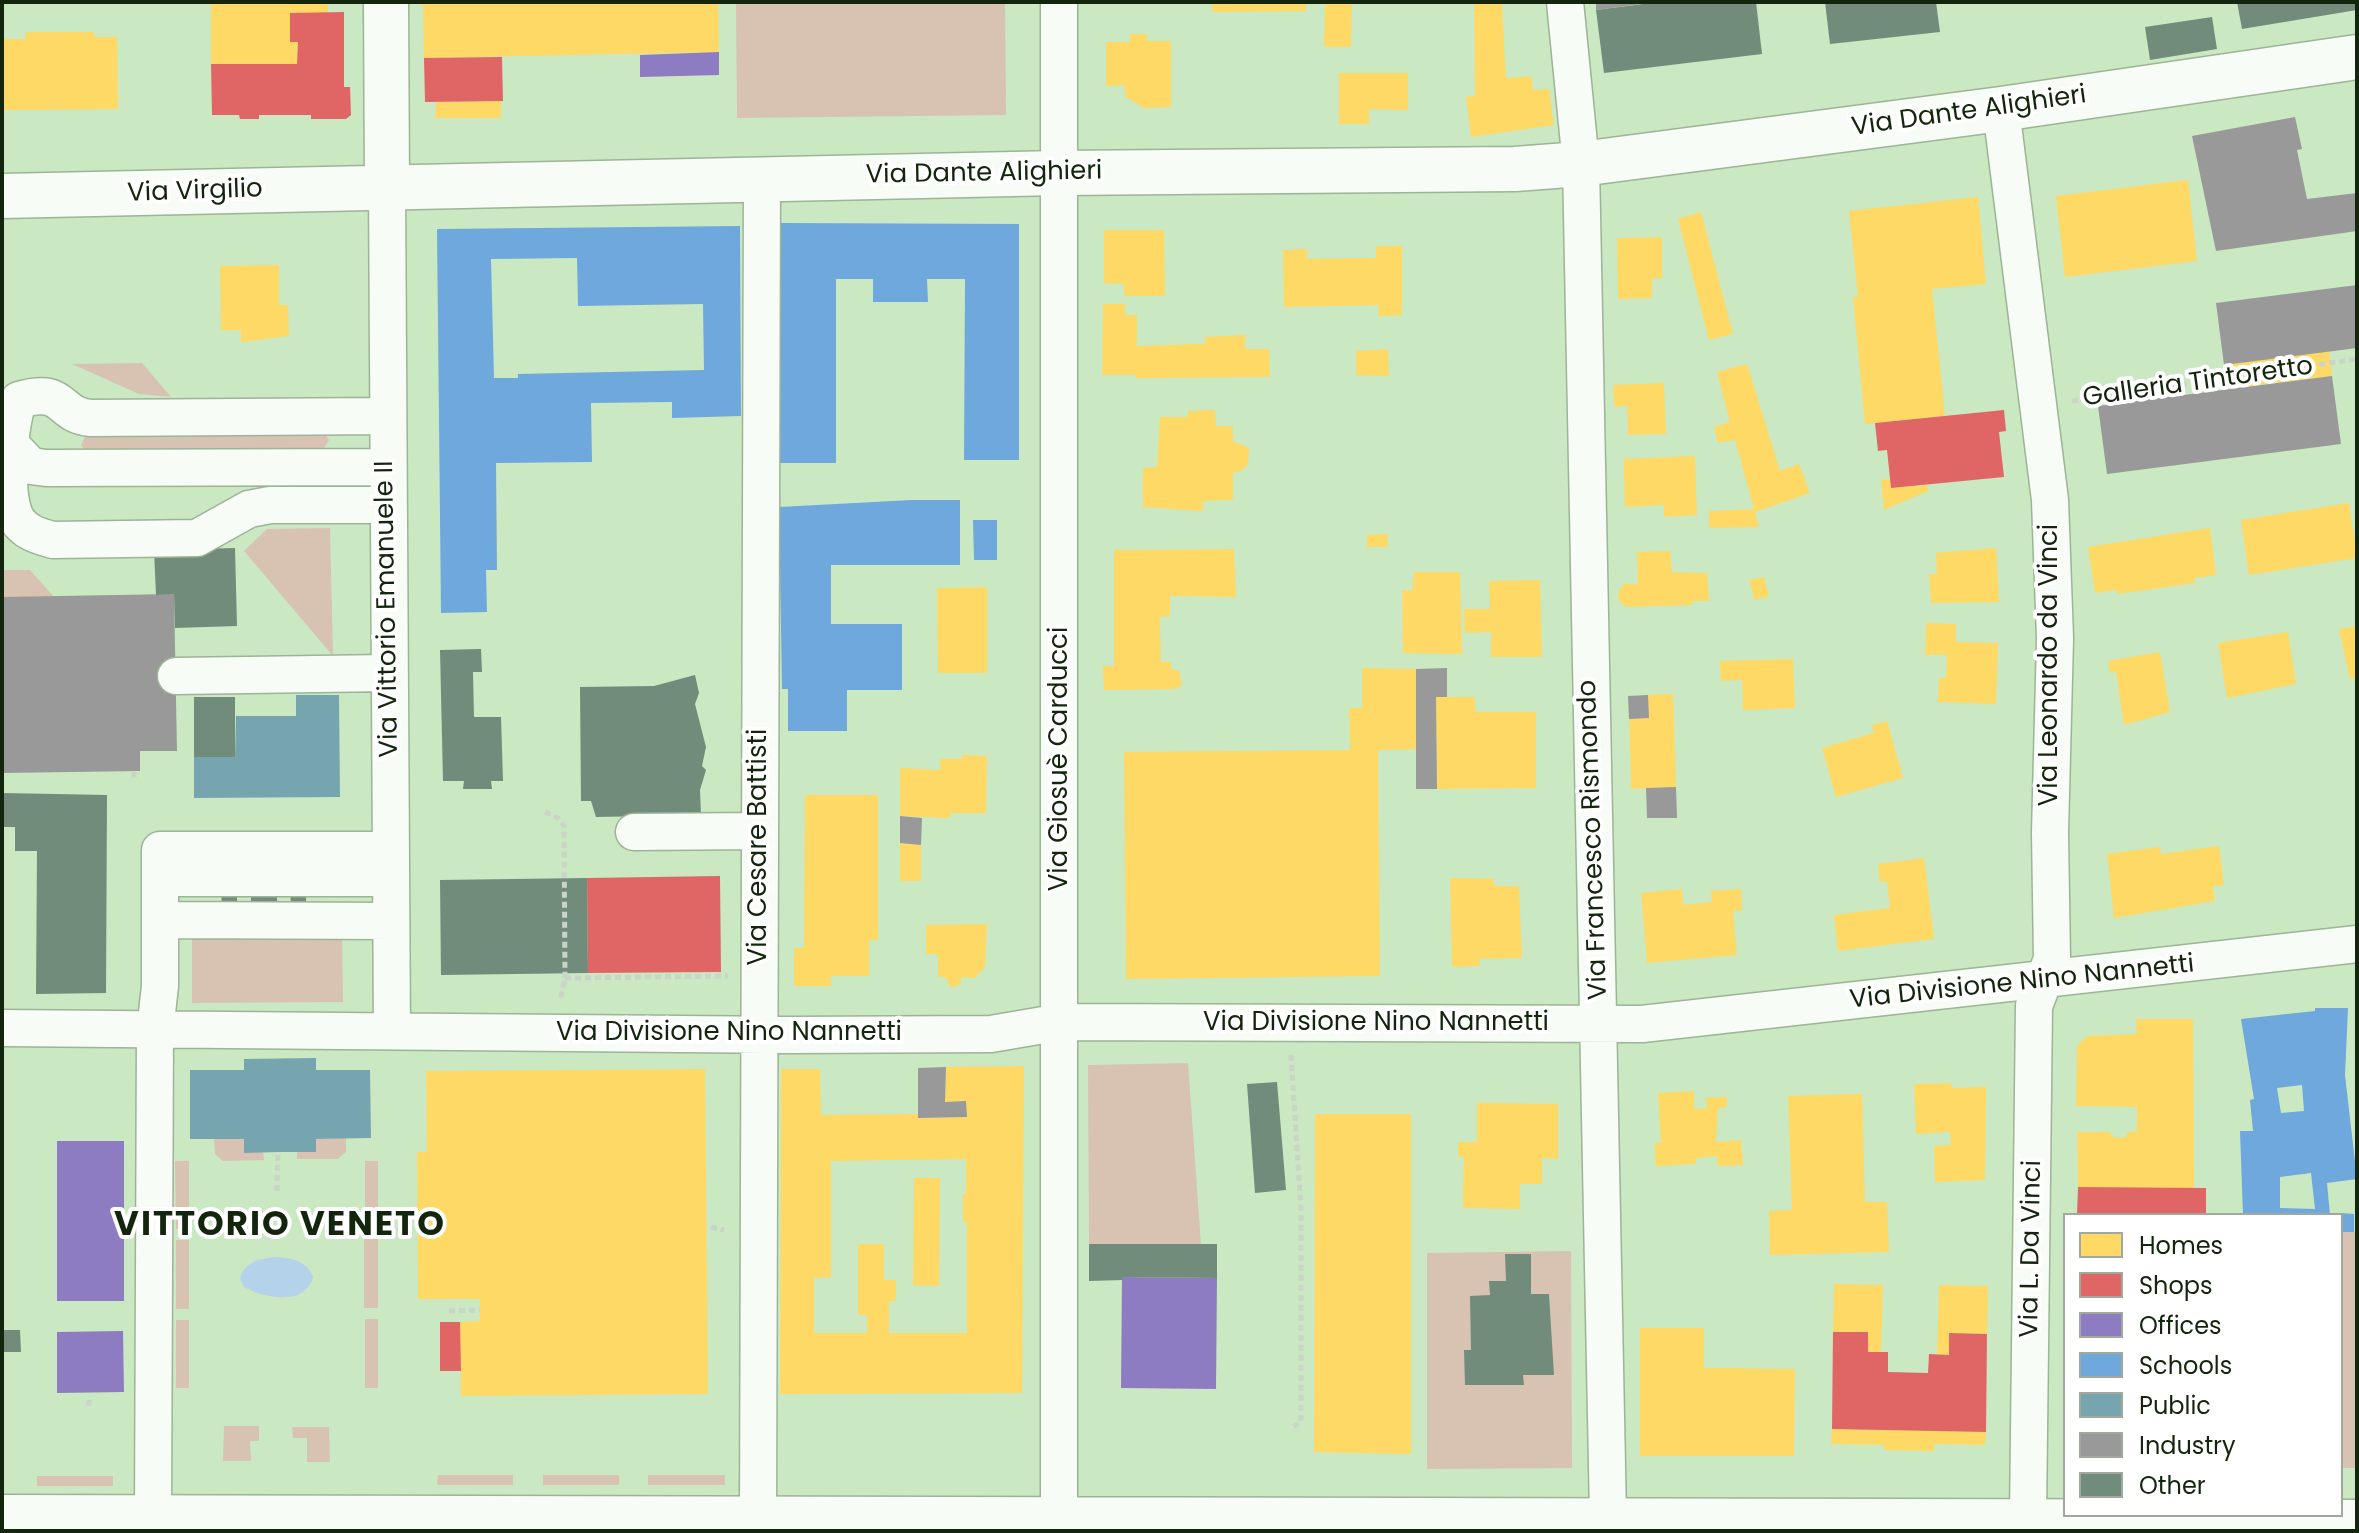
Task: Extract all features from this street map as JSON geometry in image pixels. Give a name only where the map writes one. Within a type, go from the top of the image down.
[{"type":"main road","points":[[386,2],[387,186]]},
{"type":"main road","name":"Via Dante Alighieri","points":[[387,186],[1059,173],[1515,169],[1581,164],[2001,109],[2357,57]]},
{"type":"main road","name":"Via Virgilio","points":[[2,196],[387,186]]},
{"type":"street","name":"Via Giosuè Carducci","points":[[1059,2],[1059,1515]]},
{"type":"street","points":[[1565,2],[1581,164]]},
{"type":"street","name":"Via Leonardo da Vinci","points":[[2001,109],[2050,500],[2055,638],[2050,833],[2052,955],[2042,982]]},
{"type":"street","name":"Via Francesco Rismondo","points":[[1581,164],[1608,1516]]},
{"type":"street","name":"Via Cesare Battisti","points":[[758,1515],[762,179]]},
{"type":"street","name":"Via Vittorio Emanuele II","points":[[387,186],[386,505],[392,1031]]},
{"type":"street","points":[[386,416],[91,418],[71,411],[61,400],[41,394],[19,400],[11,420],[11,503],[17,520],[33,534],[53,540],[197,538],[249,509],[270,505],[386,505]]},
{"type":"street","points":[[11,445],[31,466],[46,468],[386,467]]},
{"type":"street","points":[[176,676],[388,673]]},
{"type":"street","points":[[634,832],[760,831]]},
{"type":"street","points":[[153,1514],[155,1030],[160,986],[160,864],[391,864]]},
{"type":"street","points":[[160,920],[391,921]]},
{"type":"street","name":"Via Divisione Nino Nannetti","points":[[2,1028],[758,1035],[991,1034],[1061,1022],[1642,1024],[2042,982],[2357,944]]},
{"type":"street","name":"Via L. Da Vinci","points":[[2028,1517],[2034,1006],[2042,982]]},
{"type":"street","points":[[2,1513],[619,1523],[758,1515],[1059,1515],[1284,1523],[1608,1516],[1917,1524],[2028,1517],[2082,1524],[2357,1518]]},
{"type":"path","name":"Galleria Tintoretto","points":[[2039,405],[2357,359]]},
{"type":"path","points":[[134,771],[134,778]]},
{"type":"path","points":[[545,812],[558,818],[564,826],[565,978],[557,1016]]},
{"type":"path","points":[[565,978],[737,975]]},
{"type":"path","points":[[1291,1051],[1301,1209],[1301,1422],[1291,1428]]},
{"type":"path","points":[[277,1191],[278,1152]]},
{"type":"path","points":[[711,1227],[725,1230]]},
{"type":"path","points":[[449,1311],[480,1310]]},
{"type":"path","points":[[89,1397],[89,1406]]},
{"type":"shaded area","points":[[736,2],[1005,2],[1006,115],[737,118]]},
{"type":"shaded area","points":[[142,363],[171,397],[139,394],[72,364]]},
{"type":"shaded area","points":[[324,433],[329,440],[324,448],[86,452],[81,445],[85,437]]},
{"type":"shaded area","points":[[330,528],[333,656],[244,551],[267,529]]},
{"type":"shaded area","points":[[2,570],[30,570],[54,597],[3,597]]},
{"type":"shaded area","points":[[342,931],[343,1002],[192,1003],[192,932]]},
{"type":"shaded area","points":[[1188,1063],[1201,1244],[1089,1244],[1088,1065]]},
{"type":"shaded area","points":[[346,1138],[346,1152],[338,1159],[297,1159],[297,1152],[316,1152],[316,1139]]},
{"type":"shaded area","points":[[214,1139],[244,1139],[244,1152],[263,1152],[264,1160],[223,1161],[215,1154]]},
{"type":"shaded area","points":[[175,1161],[189,1161],[189,1229],[176,1229]]},
{"type":"shaded area","points":[[365,1161],[378,1161],[378,1230],[365,1230]]},
{"type":"shaded area","points":[[2343,1232],[2357,1232],[2357,1468],[2343,1468]]},
{"type":"shaded area","points":[[364,1239],[378,1239],[378,1308],[364,1308]]},
{"type":"shaded area","points":[[176,1240],[189,1240],[189,1309],[176,1309]]},
{"type":"shaded area","points":[[1571,1251],[1572,1468],[1427,1469],[1427,1253]]},
{"type":"shaded area","points":[[365,1319],[378,1319],[378,1388],[365,1388]]},
{"type":"shaded area","points":[[176,1320],[189,1320],[189,1388],[176,1388]]},
{"type":"shaded area","points":[[224,1426],[259,1426],[259,1441],[250,1441],[251,1461],[223,1461]]},
{"type":"shaded area","points":[[292,1427],[329,1427],[330,1462],[307,1462],[307,1438],[293,1438]]},
{"type":"shaded area","points":[[438,1475],[513,1475],[513,1485],[437,1485]]},
{"type":"shaded area","points":[[543,1475],[619,1475],[619,1485],[543,1485]]},
{"type":"shaded area","points":[[648,1475],[725,1475],[725,1485],[648,1485]]},
{"type":"shaded area","points":[[37,1476],[113,1476],[113,1486],[37,1486]]},
{"type":"water","points":[[275,1257],[303,1263],[310,1271],[313,1277],[302,1293],[273,1297],[244,1287],[240,1279],[249,1265]]},
{"type":"building: Homes","points":[[211,2],[328,2],[328,13],[290,13],[290,42],[298,42],[297,64],[211,64]]},
{"type":"building: Homes","points":[[423,2],[718,2],[719,52],[424,58]]},
{"type":"building: Homes","points":[[1212,2],[1306,2],[1306,11],[1212,12]]},
{"type":"building: Homes","points":[[1325,2],[1352,2],[1351,47],[1324,47]]},
{"type":"building: Homes","points":[[1474,2],[1502,2],[1506,78],[1531,76],[1533,90],[1549,89],[1554,125],[1471,137],[1466,97],[1475,96]]},
{"type":"building: Homes","points":[[26,32],[94,32],[94,37],[117,37],[118,109],[2,110],[2,39],[26,39]]},
{"type":"building: Homes","points":[[1130,34],[1147,34],[1147,41],[1171,41],[1171,107],[1144,108],[1126,97],[1124,85],[1106,86],[1106,42],[1130,42]]},
{"type":"building: Homes","points":[[1339,73],[1408,73],[1408,110],[1369,109],[1369,124],[1339,124]]},
{"type":"building: Homes","points":[[501,101],[501,118],[435,118],[436,102]]},
{"type":"building: Homes","points":[[2188,180],[2197,261],[2065,277],[2056,196]]},
{"type":"building: Homes","points":[[1978,197],[1986,284],[1932,289],[1945,416],[1865,424],[1853,297],[1858,297],[1849,211]]},
{"type":"building: Homes","points":[[1701,212],[1733,334],[1709,340],[1678,219]]},
{"type":"building: Homes","points":[[1104,230],[1164,230],[1165,296],[1124,296],[1124,284],[1104,283]]},
{"type":"building: Homes","points":[[1662,237],[1662,278],[1652,279],[1652,298],[1618,299],[1617,238]]},
{"type":"building: Homes","points":[[1376,246],[1402,246],[1402,315],[1378,316],[1379,305],[1284,307],[1283,250],[1307,249],[1307,259],[1376,258]]},
{"type":"building: Homes","points":[[279,265],[279,305],[288,305],[289,336],[241,342],[241,330],[221,330],[220,266]]},
{"type":"building: Homes","points":[[1103,304],[1125,304],[1125,315],[1137,315],[1137,346],[1205,344],[1205,337],[1245,335],[1245,349],[1269,349],[1270,377],[1136,378],[1136,375],[1102,375]]},
{"type":"building: Homes","points":[[1388,349],[1389,376],[1356,375],[1356,351]]},
{"type":"building: Homes","points":[[2329,351],[2332,376],[2227,389],[2224,365]]},
{"type":"building: Homes","points":[[1747,364],[1780,471],[1799,464],[1810,493],[1755,512],[1759,527],[1709,528],[1709,511],[1754,509],[1735,440],[1718,443],[1714,427],[1730,422],[1717,372]]},
{"type":"building: Homes","points":[[1664,383],[1666,434],[1628,435],[1627,406],[1614,407],[1613,385]]},
{"type":"building: Homes","points":[[1215,410],[1216,426],[1233,426],[1233,441],[1249,448],[1248,465],[1239,472],[1233,472],[1233,500],[1203,501],[1203,511],[1143,507],[1143,468],[1157,467],[1160,417],[1188,417],[1188,411]]},
{"type":"building: Homes","points":[[1695,456],[1697,515],[1664,517],[1664,505],[1625,507],[1624,459]]},
{"type":"building: Homes","points":[[1890,479],[1891,488],[1928,485],[1928,491],[1884,510],[1881,480]]},
{"type":"building: Homes","points":[[2349,503],[2357,558],[2249,575],[2241,520]]},
{"type":"building: Homes","points":[[2210,528],[2216,575],[2194,578],[2195,583],[2118,594],[2117,590],[2095,593],[2088,547]]},
{"type":"building: Homes","points":[[1387,534],[1388,547],[1367,547],[1367,535]]},
{"type":"building: Homes","points":[[1996,548],[1999,602],[1931,603],[1929,574],[1937,574],[1936,553]]},
{"type":"building: Homes","points":[[1234,549],[1236,597],[1170,596],[1170,616],[1160,617],[1161,662],[1171,662],[1171,669],[1179,671],[1182,685],[1175,689],[1104,690],[1103,666],[1114,666],[1114,550]]},
{"type":"building: Homes","points":[[1670,551],[1672,572],[1707,573],[1709,601],[1692,601],[1692,605],[1625,607],[1618,599],[1619,590],[1624,584],[1638,584],[1637,552]]},
{"type":"building: Homes","points":[[1414,572],[1460,572],[1462,654],[1403,653],[1402,590],[1412,591]]},
{"type":"building: Homes","points":[[1764,577],[1769,596],[1755,600],[1749,580]]},
{"type":"building: Homes","points":[[1540,580],[1542,657],[1491,657],[1491,632],[1465,633],[1464,609],[1490,609],[1489,581]]},
{"type":"building: Homes","points":[[987,587],[987,673],[938,673],[937,588]]},
{"type":"building: Homes","points":[[1926,623],[1956,624],[1956,642],[1998,643],[1996,704],[1938,702],[1939,678],[1946,678],[1947,655],[1925,655]]},
{"type":"building: Homes","points":[[2357,626],[2357,678],[2350,679],[2339,629]]},
{"type":"building: Homes","points":[[2288,632],[2296,684],[2227,698],[2218,643]]},
{"type":"building: Homes","points":[[2160,652],[2170,712],[2124,725],[2116,672],[2110,673],[2108,661]]},
{"type":"building: Homes","points":[[1793,659],[1795,708],[1743,710],[1742,680],[1721,681],[1720,661]]},
{"type":"building: Homes","points":[[1362,668],[1416,669],[1416,749],[1378,750],[1380,976],[1126,979],[1124,752],[1350,750],[1349,708],[1362,708]]},
{"type":"building: Homes","points":[[1673,694],[1676,787],[1631,789],[1629,719],[1649,718],[1648,695]]},
{"type":"building: Homes","points":[[1436,697],[1475,697],[1475,712],[1536,712],[1536,788],[1437,789]]},
{"type":"building: Homes","points":[[1887,721],[1903,778],[1836,797],[1822,748],[1874,733],[1872,725]]},
{"type":"building: Homes","points":[[962,755],[987,756],[986,813],[951,813],[950,818],[900,816],[900,768],[940,770],[940,759],[962,759]]},
{"type":"building: Homes","points":[[805,795],[878,795],[878,940],[869,940],[869,976],[831,976],[831,986],[794,986],[794,948],[804,948]]},
{"type":"building: Homes","points":[[900,843],[921,845],[921,881],[900,881]]},
{"type":"building: Homes","points":[[2219,846],[2224,885],[2213,886],[2215,901],[2114,918],[2107,854],[2160,847],[2161,854]]},
{"type":"building: Homes","points":[[1924,858],[1934,939],[1838,951],[1834,915],[1890,908],[1887,881],[1880,882],[1878,864]]},
{"type":"building: Homes","points":[[1450,878],[1494,879],[1494,886],[1519,886],[1522,958],[1479,959],[1480,966],[1452,967]]},
{"type":"building: Homes","points":[[1682,889],[1683,905],[1712,902],[1711,891],[1741,889],[1742,910],[1733,911],[1737,955],[1647,963],[1641,893]]},
{"type":"building: Homes","points":[[987,924],[985,967],[975,978],[961,977],[961,984],[951,988],[945,977],[938,977],[938,954],[926,954],[926,925]]},
{"type":"building: Homes","points":[[2136,1019],[2193,1019],[2194,1188],[2078,1187],[2077,1132],[2110,1132],[2112,1137],[2125,1138],[2128,1132],[2137,1131],[2137,1107],[2076,1106],[2077,1046],[2087,1036],[2137,1034]]},
{"type":"building: Homes","points":[[1024,1066],[1022,1393],[780,1394],[781,1069],[820,1069],[821,1115],[967,1117],[966,1101],[945,1102],[946,1067]],"holes":[[[966,1159],[966,1194],[963,1194],[963,1222],[967,1222],[967,1333],[889,1333],[889,1301],[896,1301],[896,1280],[884,1280],[884,1244],[858,1244],[858,1315],[867,1315],[867,1333],[814,1333],[814,1278],[831,1277],[831,1161]]]},
{"type":"building: Homes","points":[[705,1069],[708,1394],[461,1396],[460,1322],[480,1321],[480,1299],[418,1299],[417,1152],[427,1152],[426,1071]]},
{"type":"building: Homes","points":[[1951,1083],[1952,1088],[1986,1087],[1985,1180],[1935,1182],[1934,1146],[1951,1145],[1950,1132],[1916,1134],[1914,1084]]},
{"type":"building: Homes","points":[[1694,1091],[1694,1109],[1707,1108],[1706,1098],[1727,1097],[1727,1107],[1718,1108],[1716,1142],[1741,1140],[1743,1165],[1718,1166],[1717,1156],[1696,1158],[1696,1164],[1656,1166],[1655,1143],[1661,1143],[1658,1093]]},
{"type":"building: Homes","points":[[1862,1094],[1865,1202],[1887,1202],[1889,1252],[1770,1255],[1769,1211],[1792,1210],[1788,1096]]},
{"type":"building: Homes","points":[[1477,1103],[1558,1104],[1558,1159],[1542,1158],[1542,1184],[1520,1184],[1520,1209],[1463,1208],[1464,1157],[1458,1157],[1458,1142],[1477,1142]]},
{"type":"building: Homes","points":[[1315,1114],[1411,1114],[1411,1454],[1314,1452]]},
{"type":"building: Homes","points":[[914,1178],[940,1178],[939,1286],[913,1285]]},
{"type":"building: Homes","points":[[1834,1284],[1883,1285],[1881,1352],[1868,1352],[1868,1332],[1833,1332]]},
{"type":"building: Homes","points":[[1939,1285],[1988,1286],[1987,1334],[1949,1333],[1949,1355],[1937,1354]]},
{"type":"building: Homes","points":[[1640,1328],[1704,1328],[1704,1368],[1795,1369],[1794,1456],[1640,1456]]},
{"type":"building: Homes","points":[[1832,1429],[1986,1432],[1985,1445],[1934,1444],[1934,1451],[1884,1450],[1884,1445],[1831,1444]]},
{"type":"building: Shops","points":[[344,12],[344,87],[350,87],[351,115],[346,119],[259,115],[259,119],[240,119],[239,115],[212,115],[211,64],[297,64],[298,42],[290,42],[290,13]]},
{"type":"building: Shops","points":[[502,57],[503,101],[425,102],[424,58]]},
{"type":"building: Shops","points":[[2004,410],[2006,431],[1999,432],[2004,477],[1891,488],[1887,450],[1878,451],[1875,423]]},
{"type":"building: Shops","points":[[720,876],[721,972],[588,973],[587,878]]},
{"type":"building: Shops","points":[[2078,1187],[2206,1188],[2206,1213],[2077,1213]]},
{"type":"building: Shops","points":[[440,1322],[460,1322],[461,1371],[440,1371]]},
{"type":"building: Shops","points":[[1833,1332],[1868,1332],[1868,1352],[1888,1352],[1888,1372],[1928,1373],[1929,1354],[1949,1355],[1949,1333],[1987,1334],[1986,1432],[1832,1429]]},
{"type":"building: Offices","points":[[719,52],[719,75],[640,77],[640,55]]},
{"type":"building: Offices","points":[[57,1141],[124,1141],[124,1301],[57,1301]]},
{"type":"building: Offices","points":[[1122,1277],[1217,1278],[1216,1389],[1121,1388]]},
{"type":"building: Offices","points":[[123,1331],[124,1392],[57,1393],[57,1332]]},
{"type":"building: Schools","points":[[780,223],[1019,224],[1019,460],[964,460],[965,279],[927,279],[928,302],[873,302],[873,279],[836,279],[836,463],[780,463]]},
{"type":"building: Schools","points":[[740,226],[741,416],[672,418],[672,402],[591,403],[592,462],[496,463],[497,570],[486,570],[487,612],[441,613],[437,229]],"holes":[[[577,258],[578,306],[703,304],[704,370],[518,374],[518,378],[494,378],[491,259]]]},
{"type":"building: Schools","points":[[960,500],[960,565],[831,565],[831,624],[902,624],[902,690],[847,690],[847,731],[788,731],[788,689],[782,689],[779,507]]},
{"type":"building: Schools","points":[[973,520],[997,520],[997,560],[974,560]]},
{"type":"building: Schools","points":[[2315,1008],[2348,1008],[2345,1075],[2357,1179],[2327,1183],[2330,1213],[2243,1213],[2240,1131],[2253,1131],[2250,1100],[2254,1099],[2241,1019],[2315,1011]],"holes":[[[2302,1085],[2304,1111],[2281,1113],[2277,1088]],[[2311,1173],[2315,1209],[2280,1208],[2280,1177]]]},
{"type":"building: Schools","points":[[2343,1213],[2354,1214],[2354,1232],[2343,1232]]},
{"type":"building: Public","points":[[296,695],[339,695],[340,797],[194,798],[194,757],[235,757],[236,716],[296,716]]},
{"type":"building: Public","points":[[316,1058],[316,1070],[370,1070],[371,1138],[316,1139],[316,1152],[244,1153],[244,1139],[190,1139],[190,1070],[244,1070],[244,1059]]},
{"type":"building: Industry","points":[[1596,2],[1641,2],[1641,4],[1596,10]]},
{"type":"building: Industry","points":[[2295,117],[2302,149],[2297,150],[2307,199],[2357,193],[2357,231],[2216,251],[2192,136]]},
{"type":"building: Industry","points":[[2357,285],[2357,348],[2224,365],[2216,303]]},
{"type":"building: Industry","points":[[2332,376],[2341,444],[2107,474],[2098,406]]},
{"type":"building: Industry","points":[[174,594],[177,751],[140,751],[140,771],[2,773],[2,597]]},
{"type":"building: Industry","points":[[1447,668],[1447,697],[1436,697],[1437,789],[1416,789],[1416,669]]},
{"type":"building: Industry","points":[[1648,695],[1649,718],[1629,719],[1628,696]]},
{"type":"building: Industry","points":[[1676,787],[1677,818],[1647,818],[1646,788]]},
{"type":"building: Industry","points":[[900,816],[922,818],[921,845],[900,843]]},
{"type":"building: Industry","points":[[946,1067],[945,1102],[966,1101],[967,1117],[918,1118],[918,1068]]},
{"type":"building: Other","points":[[1659,2],[1756,2],[1762,54],[1604,73],[1596,10]]},
{"type":"building: Other","points":[[1825,2],[1936,2],[1940,32],[1830,44]]},
{"type":"building: Other","points":[[2237,2],[2357,2],[2357,10],[2242,29]]},
{"type":"building: Other","points":[[2212,17],[2217,49],[2150,60],[2145,27]]},
{"type":"building: Other","points":[[235,548],[237,626],[175,628],[174,594],[156,595],[154,550]]},
{"type":"building: Other","points":[[481,649],[482,672],[473,672],[474,717],[501,717],[503,781],[491,781],[492,789],[463,789],[464,781],[443,781],[440,650]]},
{"type":"building: Other","points":[[695,675],[699,693],[695,704],[706,747],[702,766],[706,770],[700,790],[701,815],[596,817],[591,801],[581,801],[580,687],[654,686]]},
{"type":"building: Other","points":[[194,697],[235,697],[235,757],[194,757]]},
{"type":"building: Other","points":[[2,793],[107,795],[106,993],[36,994],[37,851],[15,851],[15,827],[2,827]]},
{"type":"building: Other","points":[[587,878],[588,973],[441,975],[440,880]]},
{"type":"building: Other","points":[[290,891],[306,891],[306,904],[291,904]]},
{"type":"building: Other","points":[[221,892],[237,892],[237,905],[222,905]]},
{"type":"building: Other","points":[[251,892],[277,892],[277,904],[251,905]]},
{"type":"building: Other","points":[[1277,1082],[1286,1190],[1255,1193],[1247,1084]]},
{"type":"building: Other","points":[[1089,1244],[1217,1244],[1217,1278],[1122,1277],[1123,1280],[1089,1281]]},
{"type":"building: Other","points":[[1505,1254],[1531,1254],[1531,1294],[1549,1294],[1554,1375],[1523,1375],[1524,1385],[1465,1385],[1464,1350],[1471,1350],[1470,1296],[1490,1295],[1489,1281],[1506,1281]]},
{"type":"building: Other","points":[[2,1330],[20,1330],[21,1352],[2,1352]]},
{"type":"district","name":"VITTORIO VENETO","points":[[280,1226]]}]
